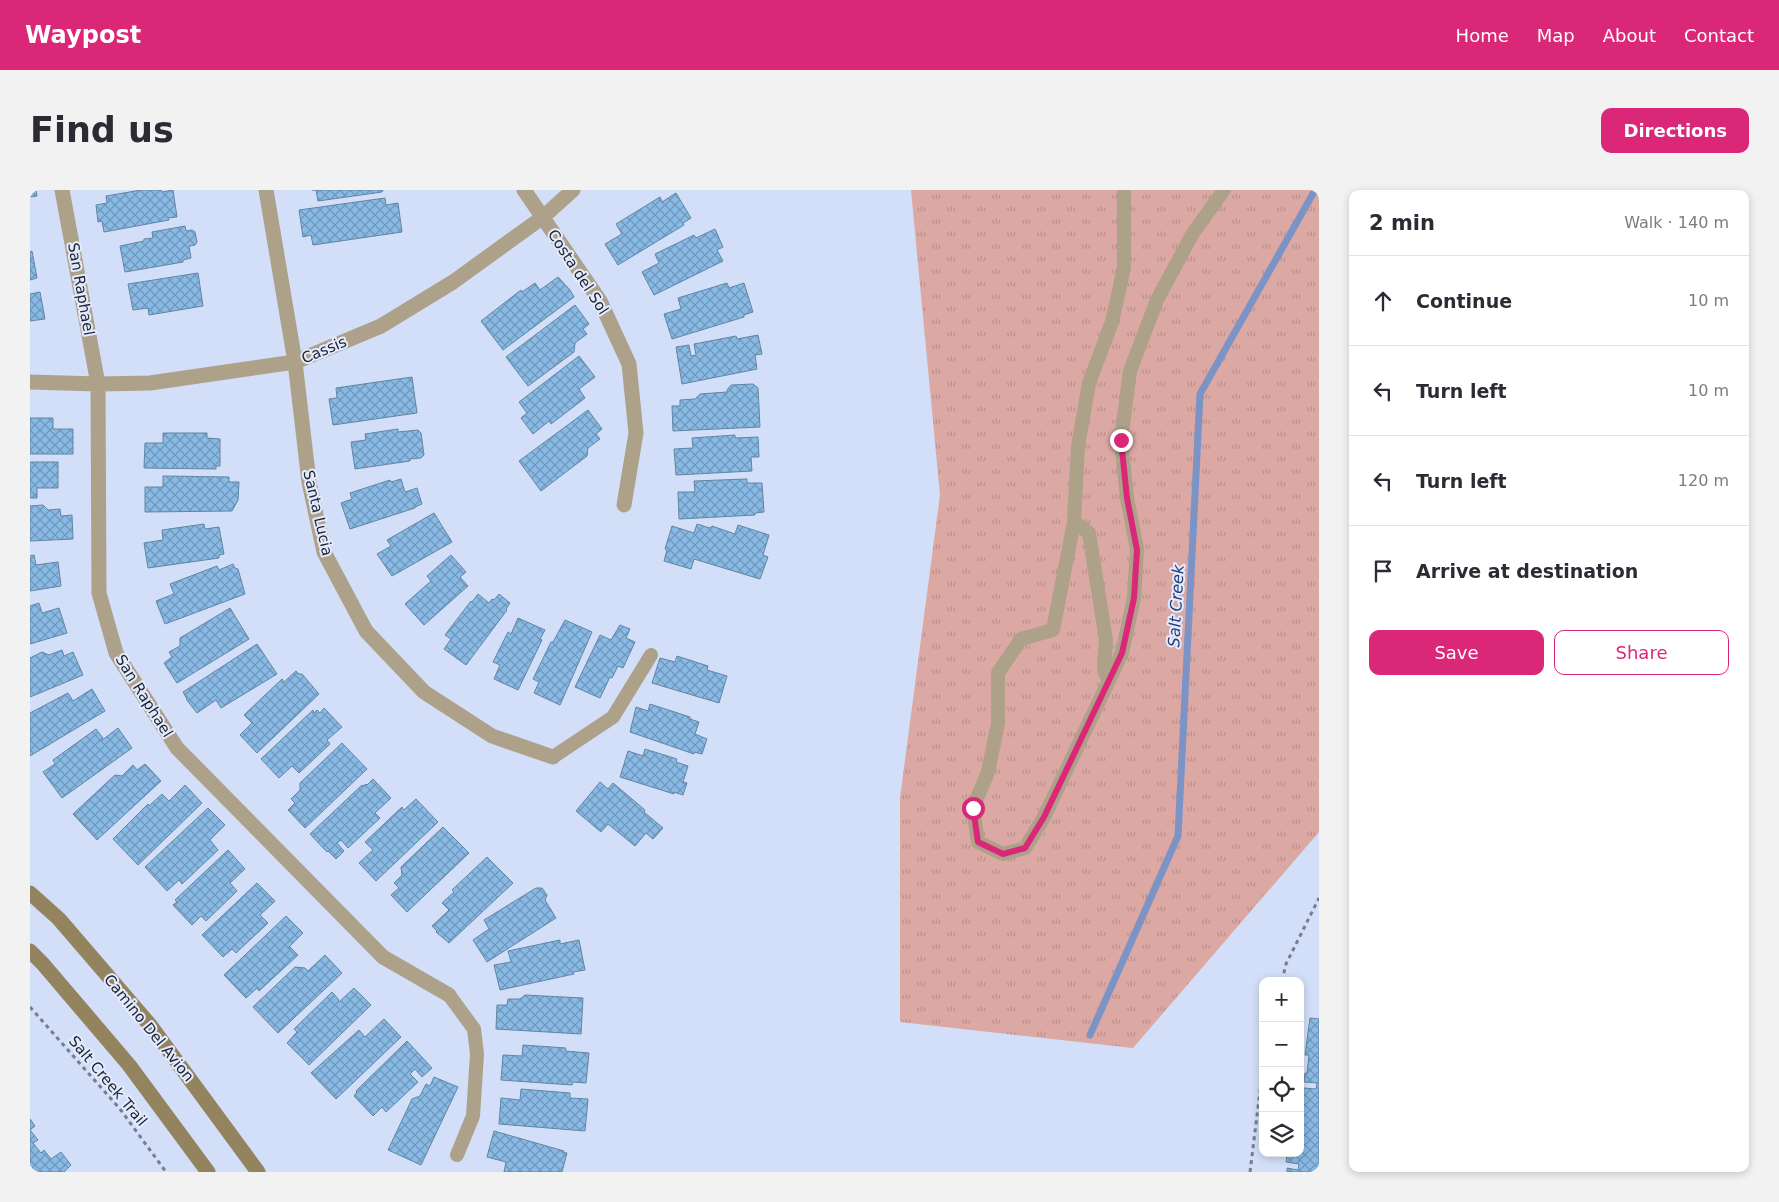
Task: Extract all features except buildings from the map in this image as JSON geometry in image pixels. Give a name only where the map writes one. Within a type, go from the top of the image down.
[{"type":"main road","name":"Camino Del Avion","points":[[30,893],[59,919],[150,1025],[258,1172]]},
{"type":"main road","points":[[30,952],[43,964],[129,1065],[208,1172]]},
{"type":"street","name":"San Raphael","points":[[62,190],[98,384],[99,593],[116,653],[178,748],[383,957],[449,995]]},
{"type":"street","name":"Santa Lucia","points":[[266,190],[295,362],[310,482],[324,552],[366,631],[424,692],[492,736],[552,757]]},
{"type":"street","name":"Costa del Sol","points":[[524,190],[600,301],[629,364],[636,433],[624,504]]},
{"type":"street","name":"Cassis","points":[[30,382],[150,383],[295,362],[381,326],[453,282],[543,217],[573,190]]},
{"type":"lane","points":[[1124,190],[1124,268],[1112,322],[1089,383],[1078,446],[1074,522],[1054,630],[1021,639],[998,673],[998,723],[988,772],[973,808],[978,842],[1003,854],[1025,848],[1044,817],[1122,653],[1134,598],[1137,550],[1127,498],[1121,440],[1130,371],[1157,300],[1193,233],[1224,190]]},
{"type":"lane","points":[[1074,522],[1089,533],[1106,640],[1104,671],[1109,680]]},
{"type":"lane","points":[[552,757],[613,717],[650,655]]},
{"type":"lane","points":[[449,995],[474,1029],[477,1054],[473,1116],[457,1155]]},
{"type":"path","points":[[1283,977],[1286,964],[1319,898]]},
{"type":"path","name":"Salt Creek Trail","points":[[30,1007],[120,1109],[166,1172]]},
{"type":"path","points":[[1250,1172],[1259,1099]]},
{"type":"green space","points":[[911,190],[1319,190],[1319,832],[1133,1048],[900,1022],[900,798],[940,495]]},
{"type":"waterway","name":"Salt Creek","points":[[1090,1035],[1178,836],[1200,394],[1315,190]]},
{"type":"route","points":[[973,808],[978,842],[1003,854],[1025,848],[1044,817],[1122,653],[1134,598],[1137,550],[1127,498],[1121,440]]}]
